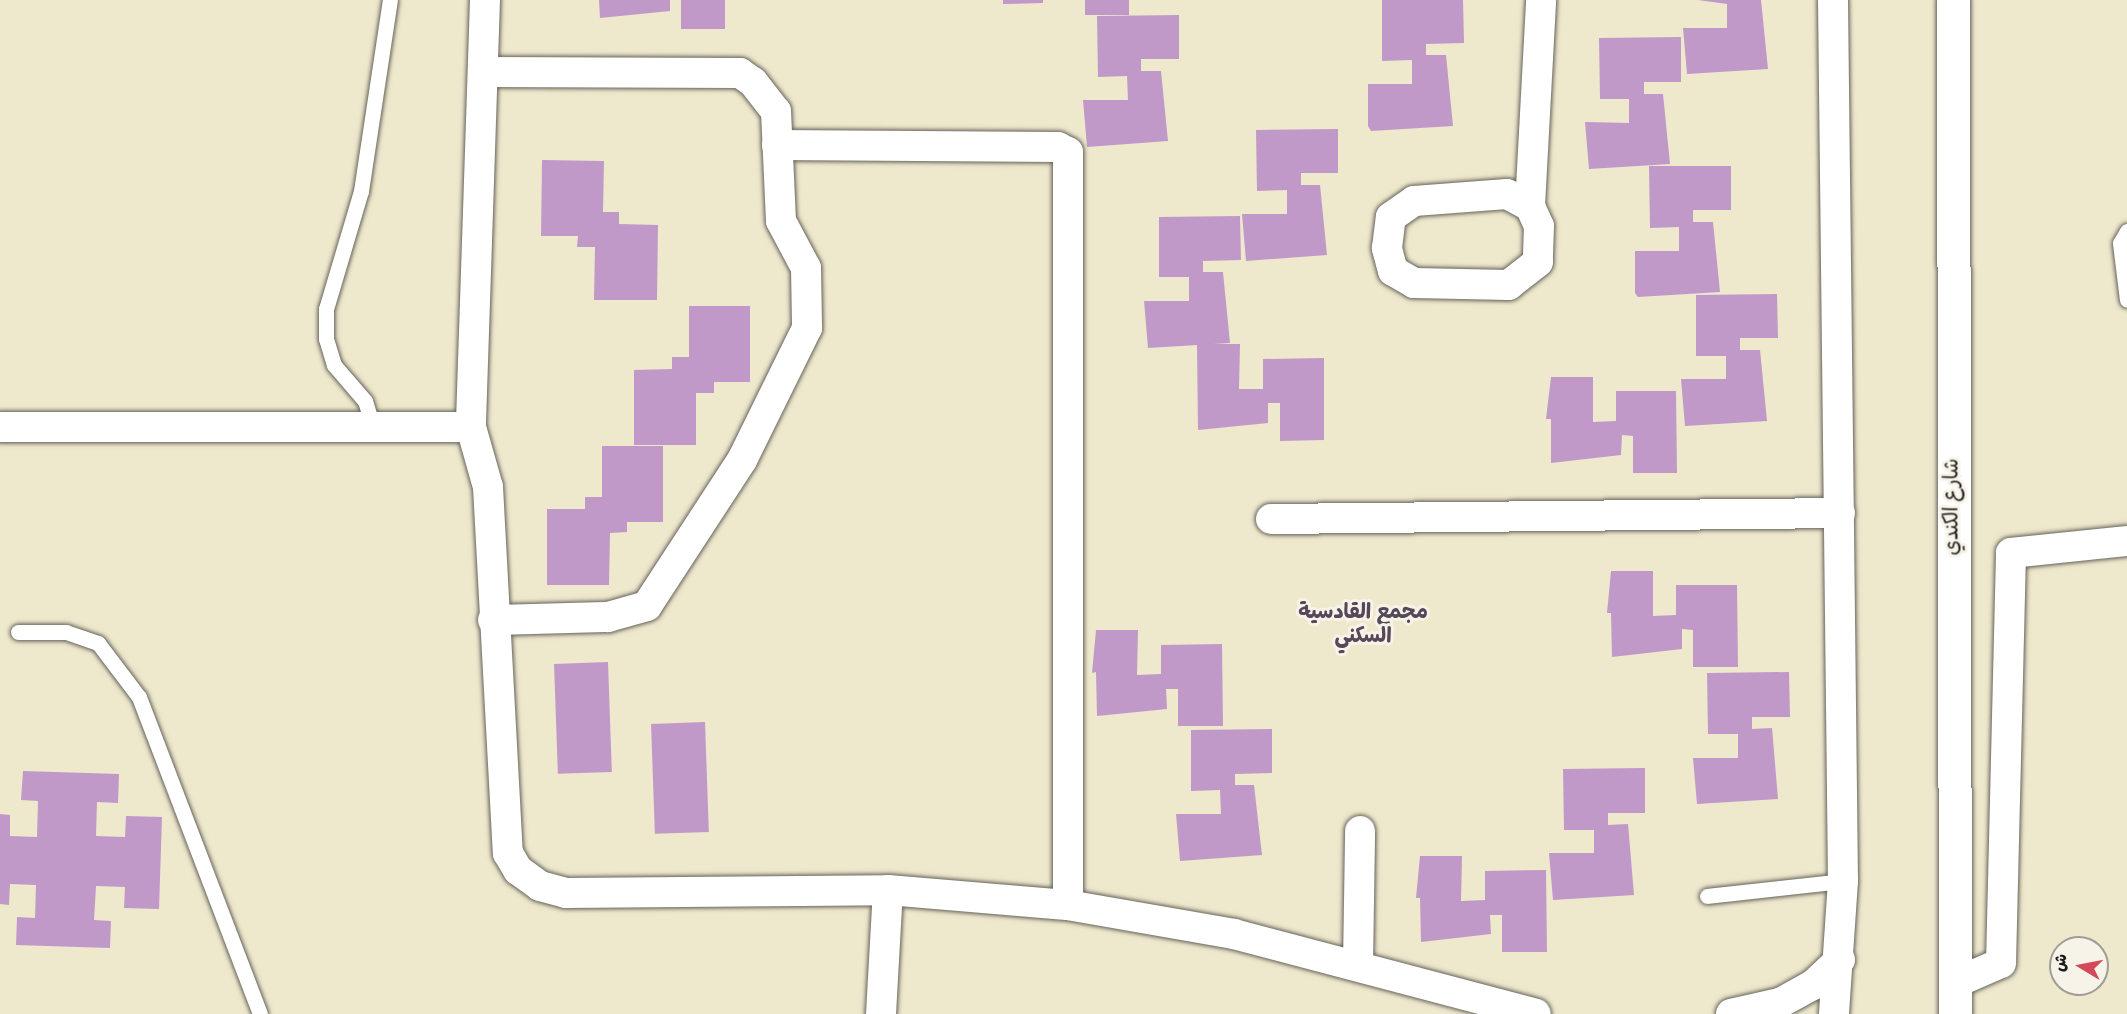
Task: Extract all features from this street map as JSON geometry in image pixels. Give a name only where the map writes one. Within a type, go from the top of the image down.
[{"type":"street","points":[[485,0],[486,72],[471,427],[488,487],[493,620],[508,854],[540,886],[566,893],[888,890],[1068,905],[1234,934],[1536,1014]]},
{"type":"street","points":[[1530,206],[1507,194],[1414,201],[1391,218],[1387,248],[1393,271],[1414,283],[1509,285],[1538,262],[1539,226],[1530,206],[1541,0]]},
{"type":"street","points":[[1833,0],[1843,881],[1840,960],[1834,1014]]},
{"type":"street","name":"شارع الكندي","points":[[1953,0],[1955,999]]},
{"type":"street","points":[[486,72],[740,73],[776,111],[782,221],[806,268],[807,328],[742,460],[647,606],[608,617],[493,620]]},
{"type":"street","points":[[777,145],[1058,147],[1068,152],[1068,905]]},
{"type":"street","points":[[0,427],[471,427]]},
{"type":"street","points":[[1270,519],[1840,513]]},
{"type":"street","points":[[1955,999],[2001,963],[2011,553],[2127,541]]},
{"type":"street","points":[[1358,965],[1360,831]]},
{"type":"street","points":[[881,1014],[888,890]]},
{"type":"street","points":[[1731,1014],[1780,1003],[1813,985],[1840,960]]},
{"type":"lane","points":[[373,427],[365,401],[334,365],[326,339],[326,309],[361,191],[390,0]]},
{"type":"lane","points":[[2127,231],[2120,243],[2127,300]]},
{"type":"lane","points":[[18,632],[66,632],[98,643],[139,697],[260,1014]]},
{"type":"lane","points":[[1707,896],[1843,881]]},
{"type":"building","points":[[599,0],[670,0],[670,11],[600,18]]},
{"type":"building","points":[[681,0],[725,0],[725,29],[681,29]]},
{"type":"building","points":[[1003,0],[1043,0],[1043,3],[1003,4]]},
{"type":"building","points":[[1085,0],[1129,0],[1129,15],[1085,15]]},
{"type":"building","points":[[1382,0],[1463,0],[1464,43],[1426,44],[1426,55],[1446,55],[1453,126],[1371,131],[1368,126],[1368,84],[1412,84],[1412,60],[1382,61]]},
{"type":"building","points":[[1698,0],[1761,0],[1768,69],[1687,74],[1683,28],[1727,28],[1727,4]]},
{"type":"building","points":[[1179,15],[1179,59],[1141,59],[1141,71],[1161,71],[1168,141],[1087,147],[1083,100],[1128,100],[1127,76],[1098,77],[1097,16]]},
{"type":"building","points":[[1681,37],[1681,82],[1644,82],[1644,94],[1663,94],[1670,164],[1589,169],[1585,122],[1629,123],[1629,99],[1600,99],[1599,38]]},
{"type":"building","points":[[1338,129],[1338,173],[1301,173],[1301,185],[1320,185],[1327,255],[1246,261],[1242,214],[1287,214],[1287,190],[1257,191],[1256,130]]},
{"type":"building","points":[[542,160],[604,161],[603,212],[619,212],[619,224],[658,225],[657,300],[594,300],[595,247],[577,247],[578,236],[541,236]]},
{"type":"building","points":[[1649,166],[1731,166],[1731,210],[1693,210],[1693,222],[1713,222],[1720,292],[1638,297],[1635,293],[1635,251],[1679,251],[1679,227],[1650,228]]},
{"type":"building","points":[[1240,216],[1241,260],[1203,261],[1203,272],[1223,272],[1230,343],[1148,348],[1144,301],[1189,301],[1189,277],[1159,277],[1159,217]]},
{"type":"building","points":[[1777,294],[1778,338],[1740,338],[1740,350],[1760,350],[1767,421],[1685,426],[1681,379],[1726,379],[1726,356],[1696,356],[1696,295]]},
{"type":"building","points":[[689,306],[750,306],[750,382],[714,382],[714,393],[696,393],[696,445],[634,445],[634,370],[672,369],[672,357],[689,357]]},
{"type":"building","points":[[1197,344],[1240,344],[1239,389],[1263,389],[1263,359],[1324,358],[1324,440],[1280,441],[1280,403],[1268,403],[1268,423],[1198,430]]},
{"type":"building","points":[[1551,377],[1593,377],[1593,422],[1616,421],[1616,391],[1676,391],[1677,473],[1633,473],[1633,436],[1622,435],[1621,455],[1551,463],[1551,419],[1546,419]]},
{"type":"building","points":[[602,446],[663,446],[663,522],[627,522],[627,532],[610,533],[609,585],[547,585],[547,509],[585,509],[585,497],[602,497]]},
{"type":"building","points":[[1611,571],[1653,571],[1653,616],[1676,615],[1676,585],[1737,585],[1738,667],[1693,667],[1693,630],[1682,629],[1682,649],[1612,657],[1611,613],[1607,613]]},
{"type":"building","points":[[1096,630],[1138,630],[1137,675],[1161,674],[1161,645],[1222,644],[1223,726],[1178,726],[1178,689],[1166,689],[1167,709],[1097,716],[1096,672],[1092,673]]},
{"type":"building","points":[[608,662],[612,772],[558,774],[554,664]]},
{"type":"building","points":[[1789,672],[1790,717],[1752,717],[1752,729],[1772,728],[1778,799],[1697,804],[1693,758],[1738,758],[1738,734],[1708,734],[1707,673]]},
{"type":"building","points":[[705,722],[709,832],[655,834],[651,724]]},
{"type":"building","points":[[1272,729],[1272,773],[1235,774],[1235,785],[1254,785],[1262,855],[1180,861],[1176,814],[1221,814],[1220,790],[1191,791],[1191,730]]},
{"type":"building","points":[[1645,768],[1645,813],[1608,813],[1608,825],[1628,824],[1634,895],[1553,900],[1549,853],[1594,853],[1594,830],[1564,830],[1563,769]]},
{"type":"building","points":[[23,771],[119,774],[118,803],[97,802],[96,836],[125,837],[126,816],[162,817],[159,909],[124,908],[125,887],[96,886],[94,920],[111,921],[110,948],[16,945],[17,917],[35,918],[36,885],[10,884],[9,905],[0,904],[0,814],[10,815],[10,836],[37,837],[38,801],[21,800]]},
{"type":"building","points":[[1420,856],[1462,856],[1461,901],[1485,900],[1485,871],[1546,870],[1547,952],[1502,952],[1502,915],[1490,915],[1491,934],[1421,942],[1420,898],[1416,898]]},
{"type":"district","name":"مجمع القادسية السكني","points":[[1363,627]]}]
